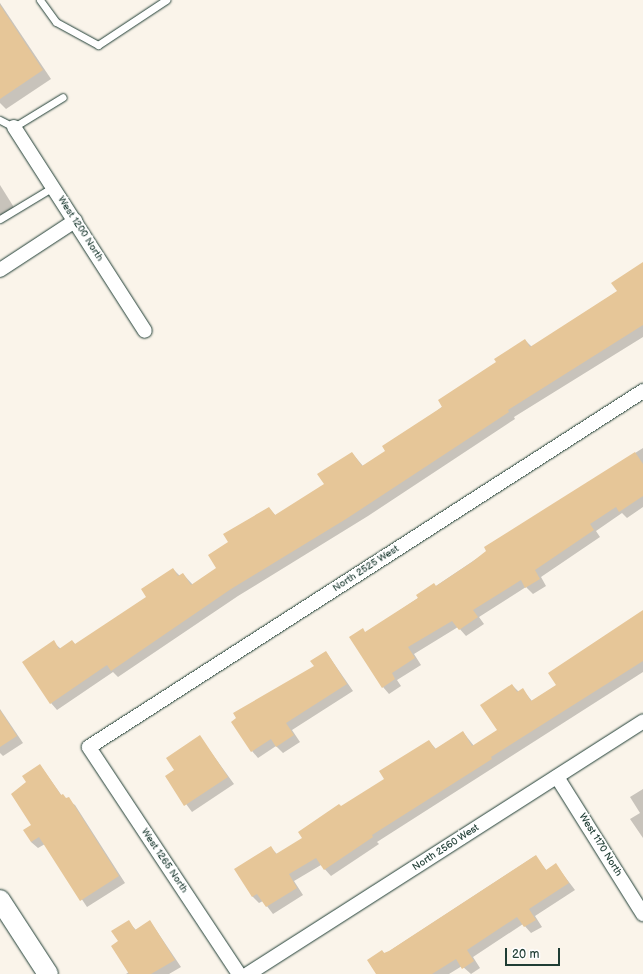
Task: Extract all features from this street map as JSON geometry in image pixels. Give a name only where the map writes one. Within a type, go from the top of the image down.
[{"type":"street","name":"West 1200 North","points":[[14,127],[145,331]]},
{"type":"street","points":[[0,270],[75,221]]},
{"type":"street","name":"North 2525 West","points":[[89,747],[643,391]]},
{"type":"street","name":"North 2560 West","points":[[248,974],[643,721]]},
{"type":"street","name":"West 1265 North","points":[[89,747],[239,974]]},
{"type":"street","name":"West 1170 North","points":[[557,777],[643,914]]},
{"type":"street","points":[[0,900],[48,974]]},
{"type":"lane","points":[[40,0],[56,22],[98,44],[166,0]]},
{"type":"lane","points":[[0,120],[14,127],[63,97]]},
{"type":"lane","points":[[0,220],[53,187]]},
{"type":"building","points":[[0,5],[43,70],[0,99]]},
{"type":"building","points":[[643,262],[643,325],[508,410],[509,412],[346,519],[231,589],[111,671],[107,665],[50,704],[22,662],[54,640],[59,649],[72,640],[75,644],[146,597],[141,589],[173,568],[178,576],[183,573],[191,585],[216,568],[208,555],[228,542],[223,534],[269,507],[275,515],[324,484],[317,474],[352,452],[362,466],[385,451],[382,446],[442,407],[438,400],[496,362],[494,359],[525,339],[530,347],[617,291],[611,283]]},
{"type":"building","points":[[635,452],[643,464],[643,496],[619,512],[616,507],[590,524],[594,530],[535,570],[540,579],[525,588],[521,580],[473,610],[478,617],[459,630],[452,621],[408,647],[415,658],[392,673],[395,679],[382,688],[349,637],[363,628],[365,632],[418,598],[416,595],[434,583],[436,586],[472,562],[486,551],[484,547]]},
{"type":"building","points":[[643,610],[643,661],[491,757],[492,759],[372,835],[373,837],[324,870],[316,858],[289,874],[297,888],[266,907],[257,894],[252,897],[234,869],[271,846],[276,854],[302,838],[298,832],[339,804],[341,806],[384,779],[379,771],[429,740],[435,749],[463,731],[472,746],[497,730],[480,705],[512,684],[517,692],[523,688],[531,701],[556,685],[548,673]]},
{"type":"building","points":[[326,651],[347,684],[286,723],[294,735],[276,747],[271,739],[251,752],[231,722],[236,718],[233,713],[314,666],[310,661]]},
{"type":"building","points":[[0,710],[17,736],[0,747]]},
{"type":"building","points":[[200,735],[228,777],[184,806],[165,776],[174,770],[166,758]]},
{"type":"building","points":[[40,764],[61,795],[63,794],[66,798],[69,797],[119,876],[80,901],[39,837],[31,842],[23,830],[31,825],[11,794],[26,782],[22,776]]},
{"type":"building","points":[[536,855],[546,870],[556,863],[569,883],[529,909],[536,920],[524,927],[517,917],[467,950],[474,961],[462,969],[456,959],[432,974],[376,974],[367,960],[382,950],[384,953],[389,951]]},
{"type":"building","points":[[129,920],[135,930],[150,920],[175,960],[151,974],[129,974],[111,946],[118,941],[111,931]]}]
